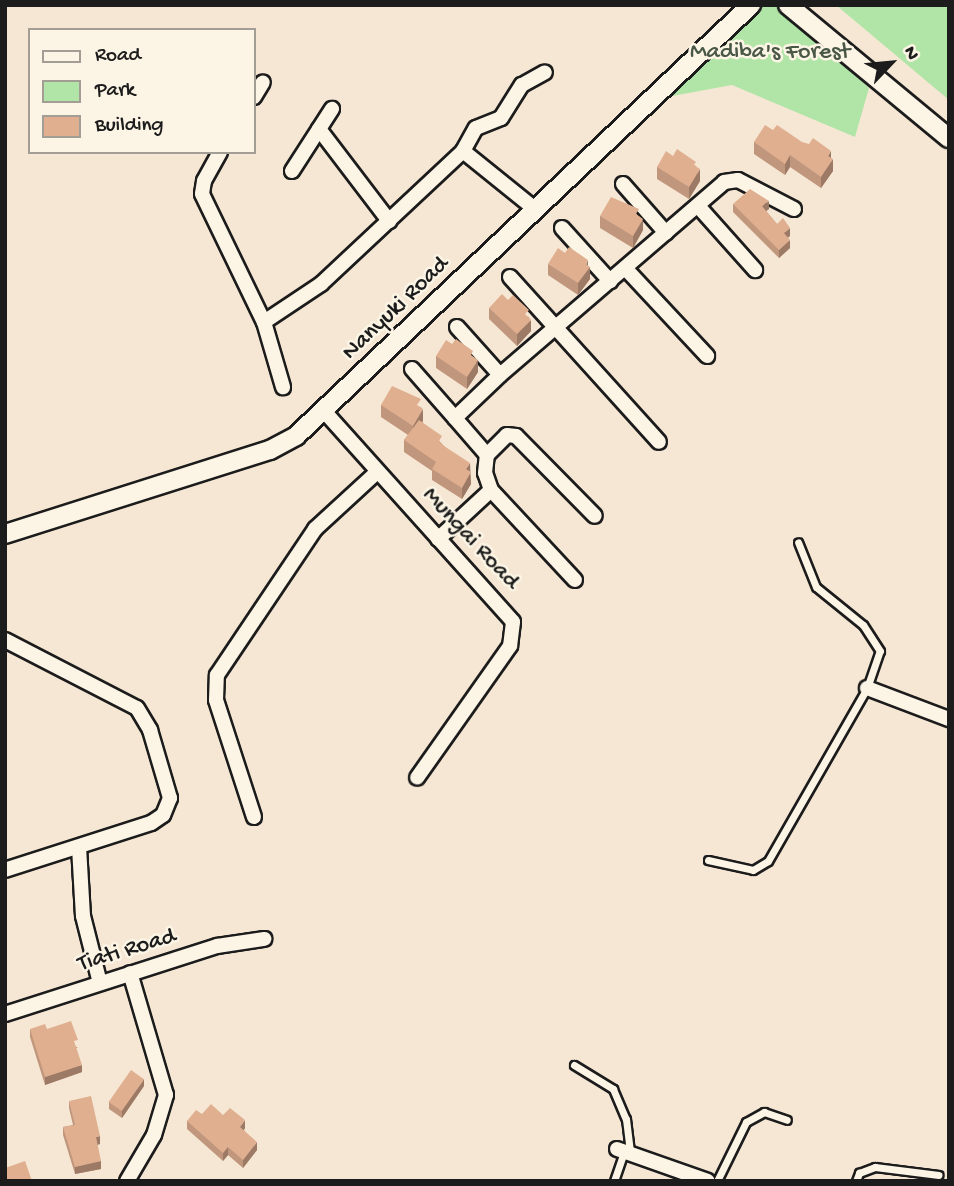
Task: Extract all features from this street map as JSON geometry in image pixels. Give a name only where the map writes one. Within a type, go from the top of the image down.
[{"type":"street","name":"Nanyuki Road","points":[[5,534],[270,450],[324,411],[751,5]]},
{"type":"street","points":[[788,5],[949,138]]},
{"type":"street","points":[[264,322],[314,290],[463,151],[476,128],[504,116],[522,85],[545,72]]},
{"type":"street","points":[[256,94],[263,82]]},
{"type":"street","points":[[292,171],[332,109]]},
{"type":"street","points":[[319,129],[389,221]]},
{"type":"street","points":[[463,151],[536,209]]},
{"type":"street","points":[[219,154],[204,181],[202,194],[264,322],[283,387]]},
{"type":"street","points":[[455,418],[555,326],[626,269],[724,181],[734,179],[794,209]]},
{"type":"street","points":[[623,184],[666,233]]},
{"type":"street","points":[[698,206],[755,270]]},
{"type":"street","points":[[562,228],[610,281]]},
{"type":"street","points":[[626,269],[707,356]]},
{"type":"street","points":[[510,277],[659,442]]},
{"type":"street","points":[[457,327],[500,375]]},
{"type":"street","points":[[412,369],[487,455]]},
{"type":"street","name":"Mungai Road","points":[[324,411],[376,473],[501,604],[515,630],[510,646],[416,778]]},
{"type":"street","points":[[575,580],[491,491],[485,468],[487,455],[506,435],[516,436],[595,516]]},
{"type":"street","points":[[254,817],[216,700],[217,675],[315,529],[376,473]]},
{"type":"street","points":[[438,539],[491,491]]},
{"type":"street","points":[[5,640],[126,699],[150,730],[169,789],[169,808],[150,823],[5,870]]},
{"type":"street","points":[[867,688],[949,719]]},
{"type":"street","points":[[79,847],[83,916],[100,982]]},
{"type":"street","name":"Tiati Road","points":[[5,1014],[217,946],[264,939]]},
{"type":"street","points":[[127,1181],[154,1135],[166,1095],[130,973]]},
{"type":"street","points":[[624,1151],[708,1181]]},
{"type":"lane","points":[[708,860],[753,870],[768,861],[867,688],[880,651],[876,640],[817,587],[799,542]]},
{"type":"lane","points":[[574,1065],[613,1089],[626,1119],[624,1151],[614,1181]]},
{"type":"lane","points":[[717,1181],[746,1122],[764,1112],[787,1120]]},
{"type":"lane","points":[[856,1181],[859,1173],[875,1167],[939,1175]]},
{"type":"green space","name":"Madiba's Forest","points":[[756,5],[784,5],[869,88],[855,137],[732,85],[667,97]]},
{"type":"green space","points":[[836,5],[949,5],[949,100]]},
{"type":"building","points":[[765,125],[773,130],[777,125],[809,144],[813,138],[831,151],[828,156],[833,159],[821,177],[790,155],[785,164],[754,142]]},
{"type":"building","points":[[677,149],[696,162],[694,165],[700,169],[689,187],[657,167],[666,151],[673,156]]},
{"type":"building","points":[[750,189],[769,201],[762,206],[777,224],[783,218],[790,228],[784,233],[790,240],[779,250],[733,204]]},
{"type":"building","points":[[611,197],[639,209],[636,214],[643,219],[633,236],[600,216]]},
{"type":"building","points":[[569,247],[588,260],[586,264],[590,267],[578,283],[548,264],[558,248],[565,253]]},
{"type":"building","points":[[502,294],[508,300],[513,295],[529,310],[525,314],[531,320],[517,334],[489,308]]},
{"type":"building","points":[[456,339],[473,351],[471,355],[478,360],[467,377],[436,356],[446,340],[452,344]]},
{"type":"building","points":[[392,386],[421,399],[417,405],[423,409],[413,426],[381,405]]},
{"type":"building","points":[[419,420],[442,436],[439,441],[444,446],[470,463],[466,469],[471,472],[462,488],[432,469],[436,462],[404,440]]},
{"type":"building","points":[[71,1021],[78,1040],[74,1041],[82,1065],[45,1077],[30,1029],[45,1024],[47,1029]]},
{"type":"building","points":[[131,1070],[144,1079],[122,1111],[109,1102]]},
{"type":"building","points":[[91,1096],[100,1136],[96,1137],[101,1161],[75,1167],[63,1127],[75,1125],[69,1101]]},
{"type":"building","points":[[211,1104],[223,1115],[230,1108],[245,1120],[240,1127],[257,1142],[243,1160],[228,1147],[223,1153],[187,1121],[196,1110],[202,1114]]},
{"type":"building","points":[[25,1161],[32,1181],[7,1181],[5,1168]]}]
